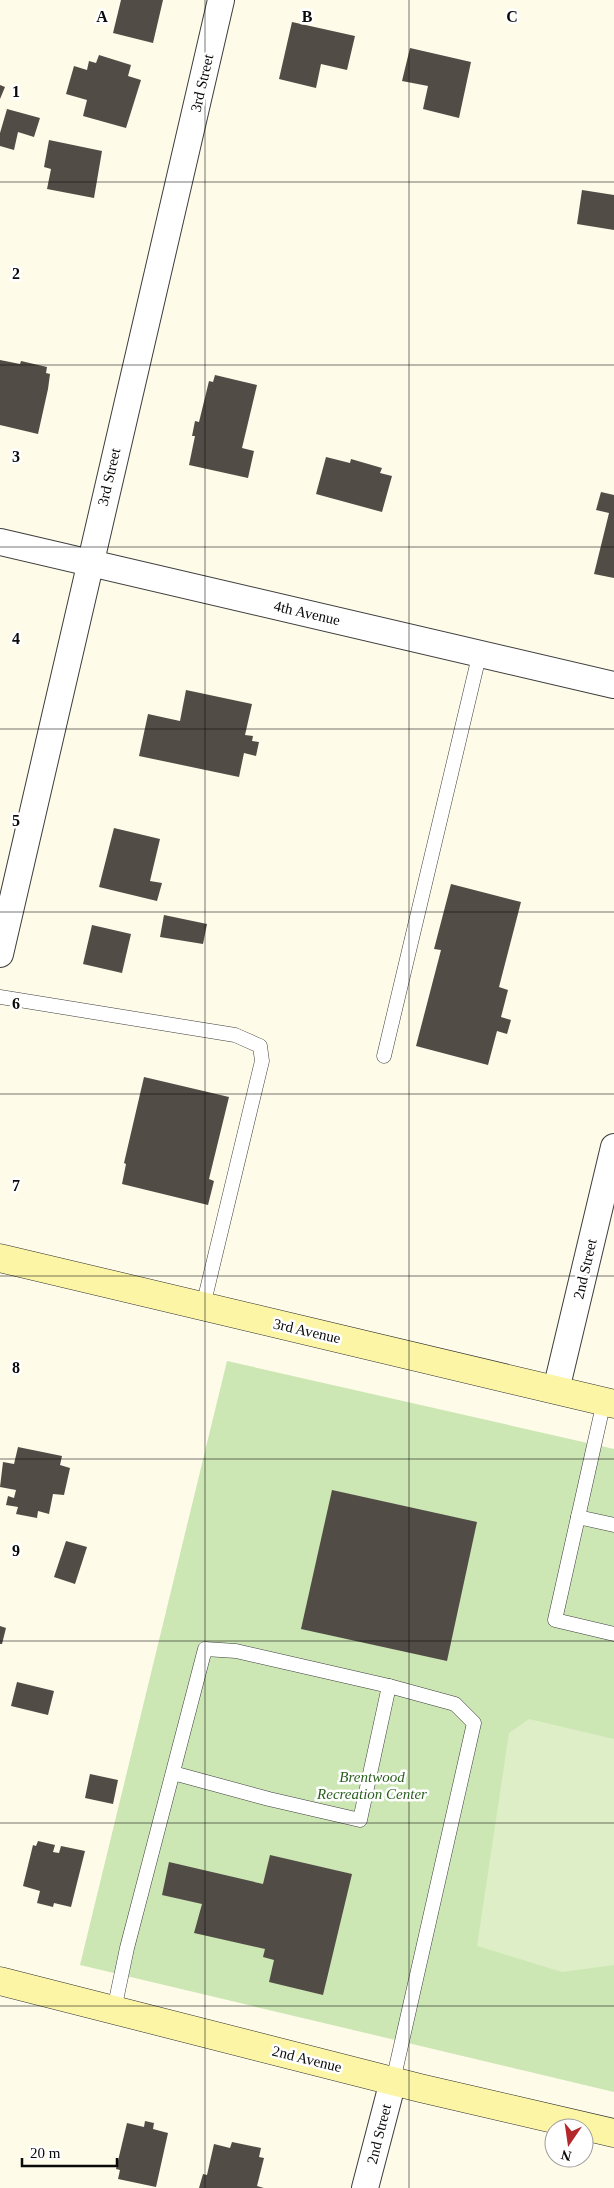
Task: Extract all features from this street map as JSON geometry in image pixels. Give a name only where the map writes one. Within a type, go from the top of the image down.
[{"type":"street","name":"3rd Street","points":[[0,954],[89,563],[221,0]]},
{"type":"street","name":"4th Avenue","points":[[0,542],[614,684]]},
{"type":"street","name":"2nd Street","points":[[556,1390],[614,1147]]},
{"type":"street","name":"3rd Avenue","points":[[0,1258],[609,1402]]},
{"type":"street","name":"2nd Avenue","points":[[0,1981],[393,2081],[614,2133]]},
{"type":"street","name":"2nd Street","points":[[365,2188],[393,2081]]},
{"type":"lane","points":[[384,1056],[480,652]]},
{"type":"lane","points":[[0,997],[235,1035],[260,1046],[262,1060],[203,1306]]},
{"type":"lane","points":[[609,1402],[578,1517],[555,1620],[614,1634]]},
{"type":"lane","points":[[578,1517],[614,1525]]},
{"type":"lane","points":[[114,2010],[205,1649],[236,1651],[388,1686],[455,1704],[474,1723],[393,2081]]},
{"type":"lane","points":[[173,1773],[269,1799],[360,1820],[388,1686]]},
{"type":"green space","name":"Brentwood Recreation Center","points":[[227,1361],[614,1449],[614,2092],[80,1965]]},
{"type":"green space","points":[[529,1719],[614,1739],[614,1965],[562,1972],[477,1946],[509,1733]]},
{"type":"building","points":[[121,0],[163,0],[153,43],[113,33]]},
{"type":"building","points":[[292,22],[355,36],[347,70],[321,64],[316,88],[279,79]]},
{"type":"building","points":[[410,48],[471,62],[459,118],[423,109],[428,86],[402,81]]},
{"type":"building","points":[[99,55],[131,65],[128,76],[141,80],[126,128],[83,116],[87,100],[66,94],[74,66],[87,70],[89,61],[96,63]]},
{"type":"building","points":[[0,85],[5,87],[0,99]]},
{"type":"building","points":[[7,109],[40,118],[34,137],[18,132],[14,150],[0,146],[0,133]]},
{"type":"building","points":[[49,140],[102,151],[94,198],[47,189],[51,169],[44,167]]},
{"type":"building","points":[[582,190],[614,195],[614,230],[577,224]]},
{"type":"building","points":[[0,360],[20,364],[21,361],[47,367],[46,373],[50,374],[48,389],[38,434],[0,425]]},
{"type":"building","points":[[215,375],[257,385],[242,448],[254,451],[248,478],[189,465],[195,436],[192,436],[195,421],[199,422],[209,381],[213,382]]},
{"type":"building","points":[[326,457],[350,463],[351,459],[382,468],[380,473],[392,476],[382,512],[316,494]]},
{"type":"building","points":[[601,492],[614,495],[614,578],[594,574],[609,513],[596,510]]},
{"type":"building","points":[[186,690],[252,704],[245,735],[253,736],[252,741],[259,742],[256,756],[244,753],[239,777],[139,756],[148,714],[180,721]]},
{"type":"building","points":[[114,828],[160,839],[150,881],[162,883],[157,901],[99,887]]},
{"type":"building","points":[[451,884],[521,902],[499,987],[508,990],[501,1017],[511,1020],[507,1034],[497,1031],[488,1065],[416,1046],[441,950],[434,949]]},
{"type":"building","points":[[164,915],[207,924],[203,944],[160,937]]},
{"type":"building","points":[[92,925],[131,934],[122,973],[83,964]]},
{"type":"building","points":[[144,1077],[229,1097],[209,1179],[214,1181],[208,1205],[122,1184],[126,1164],[124,1163]]},
{"type":"building","points":[[18,1447],[62,1456],[60,1465],[70,1468],[64,1495],[53,1494],[49,1514],[38,1511],[37,1518],[16,1514],[18,1507],[6,1505],[8,1496],[14,1498],[16,1490],[0,1487],[3,1462],[14,1464]]},
{"type":"building","points":[[332,1490],[477,1522],[447,1661],[301,1629]]},
{"type":"building","points":[[66,1541],[87,1547],[75,1584],[54,1577]]},
{"type":"building","points":[[0,1626],[6,1628],[2,1644],[0,1644]]},
{"type":"building","points":[[17,1682],[54,1691],[48,1715],[11,1706]]},
{"type":"building","points":[[90,1774],[118,1780],[113,1804],[85,1798]]},
{"type":"building","points":[[38,1841],[55,1845],[53,1852],[59,1853],[61,1846],[85,1851],[71,1907],[54,1903],[53,1907],[37,1903],[40,1891],[23,1886],[33,1845],[36,1846]]},
{"type":"building","points":[[270,1855],[352,1874],[323,1995],[269,1982],[274,1960],[263,1957],[265,1949],[194,1933],[202,1904],[162,1895],[169,1862],[263,1884]]},
{"type":"building","points":[[145,2121],[154,2123],[153,2129],[168,2133],[156,2187],[118,2179],[120,2170],[116,2169],[127,2123],[144,2127]]},
{"type":"building","points":[[232,2142],[261,2148],[259,2157],[264,2158],[257,2186],[264,2188],[199,2188],[203,2174],[207,2175],[214,2144],[230,2148]]}]
